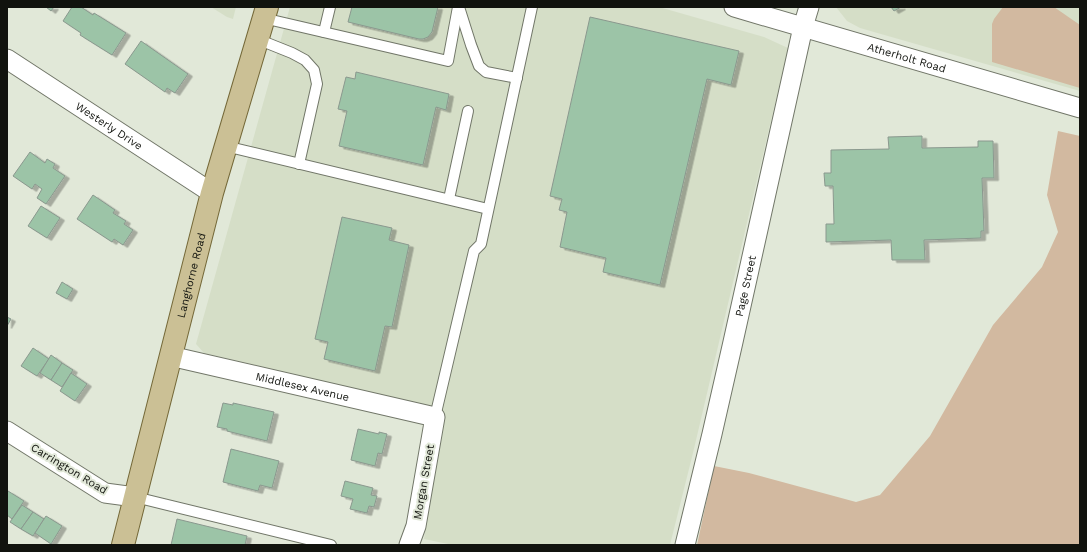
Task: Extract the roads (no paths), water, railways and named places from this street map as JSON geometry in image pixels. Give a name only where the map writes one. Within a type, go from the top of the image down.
[{"type":"main road","name":"Langhorne Road","points":[[123,545],[212,193],[265,12]]},
{"type":"street","name":"Atherholt Road","points":[[734,7],[1080,108]]},
{"type":"street","name":"Page Street","points":[[685,545],[712,434],[803,27],[809,7]]},
{"type":"street","name":"Westerly Drive","points":[[7,59],[212,193]]},
{"type":"street","name":"Middlesex Avenue","points":[[170,356],[436,417]]},
{"type":"street","name":"Morgan Street","points":[[409,545],[416,526],[436,417]]},
{"type":"street","name":"Carrington Road","points":[[7,431],[105,493],[135,497]]},
{"type":"lane","points":[[324,32],[330,7]]},
{"type":"lane","points":[[265,12],[324,32],[448,61],[459,7]]},
{"type":"lane","points":[[459,7],[479,66],[486,72],[517,78]]},
{"type":"lane","points":[[436,417],[474,251],[481,244],[532,7]]},
{"type":"lane","points":[[257,39],[306,60],[314,70],[317,84],[299,164]]},
{"type":"lane","points":[[448,199],[468,111]]},
{"type":"lane","points":[[226,146],[488,208]]},
{"type":"lane","points":[[135,497],[331,545]]}]
